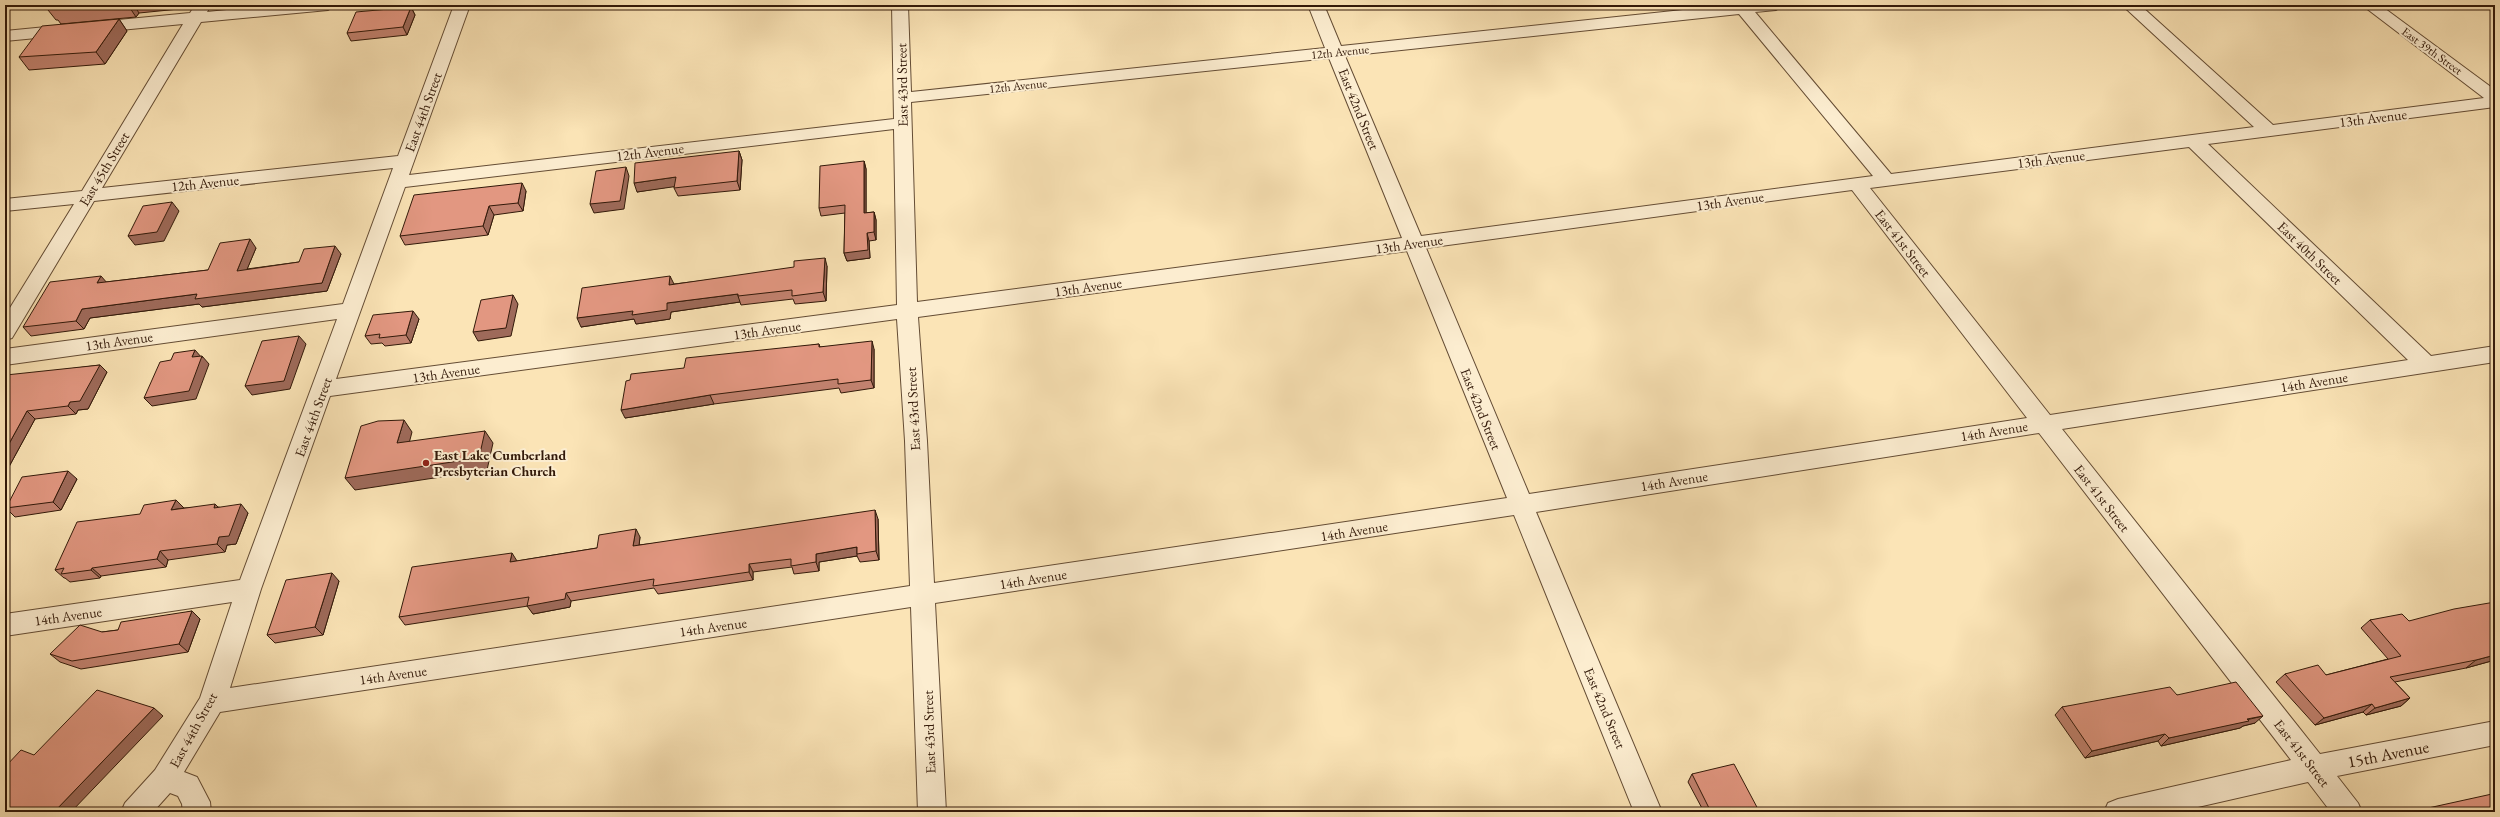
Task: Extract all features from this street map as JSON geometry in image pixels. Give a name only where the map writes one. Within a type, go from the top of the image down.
[{"type":"street","points":[[5,36],[200,11],[328,5]]},
{"type":"street","name":"East 44th Street","points":[[135,812],[165,779],[212,702],[249,589],[462,5]]},
{"type":"street","name":"East 43rd Street","points":[[900,5],[907,312],[923,596],[932,812]]},
{"type":"street","name":"East 42nd Street","points":[[1316,5],[1520,505],[1648,812]]},
{"type":"street","name":"12th Avenue","points":[[903,98],[1336,53],[1741,7],[1776,5]]},
{"type":"street","points":[[2130,5],[2269,131]]},
{"type":"street","name":"East 39th Street","points":[[2370,5],[2495,98]]},
{"type":"street","points":[[1741,7],[1886,180]]},
{"type":"street","name":"East 45th Street","points":[[5,333],[200,11]]},
{"type":"street","name":"13th Avenue","points":[[323,389],[1886,180],[2495,102]]},
{"type":"street","name":"12th Avenue","points":[[398,182],[903,122]]},
{"type":"street","name":"East 40th Street","points":[[2194,141],[2426,364]]},
{"type":"street","name":"12th Avenue","points":[[5,205],[405,161]]},
{"type":"street","name":"East 41st Street","points":[[1857,184],[2348,812]]},
{"type":"street","name":"13th Avenue","points":[[5,357],[351,310]]},
{"type":"street","name":"14th Avenue","points":[[212,702],[1520,505],[2495,354]]},
{"type":"street","name":"14th Avenue","points":[[5,625],[249,589]]},
{"type":"street","name":"15th Avenue","points":[[2118,812],[2314,768],[2495,733]]},
{"type":"street","points":[[165,779],[187,786],[196,802],[197,812]]},
{"type":"building","points":[[52,5],[87,5],[50,9]]},
{"type":"building","points":[[411,7],[403,27],[347,33],[356,12]]},
{"type":"building","points":[[119,19],[96,52],[19,57],[42,26]]},
{"type":"building","points":[[739,151],[737,181],[674,188],[676,177],[634,183],[635,163]]},
{"type":"building","points":[[864,161],[864,213],[874,212],[874,232],[867,233],[868,250],[844,253],[845,205],[819,208],[820,166]]},
{"type":"building","points":[[626,167],[620,201],[590,204],[596,171]]},
{"type":"building","points":[[522,183],[518,203],[489,206],[483,226],[400,236],[414,195]]},
{"type":"building","points":[[172,202],[157,232],[128,236],[143,206]]},
{"type":"building","points":[[250,239],[237,271],[299,262],[304,249],[335,246],[322,283],[195,299],[197,294],[82,309],[76,321],[23,327],[50,282],[101,276],[97,283],[208,270],[220,243]]},
{"type":"building","points":[[825,258],[823,292],[792,296],[792,290],[738,296],[738,294],[667,303],[667,310],[632,315],[633,311],[577,318],[582,288],[670,276],[669,285],[794,267],[794,261]]},
{"type":"building","points":[[513,295],[506,328],[473,332],[481,300]]},
{"type":"building","points":[[413,311],[406,335],[379,338],[380,334],[365,336],[373,315]]},
{"type":"building","points":[[299,336],[284,381],[245,386],[262,341]]},
{"type":"building","points":[[872,341],[871,380],[838,384],[838,379],[710,395],[621,410],[626,381],[630,380],[631,374],[684,368],[686,358],[819,344],[819,347]]},
{"type":"building","points":[[195,350],[192,357],[202,356],[189,391],[144,398],[160,362],[171,360],[174,353]]},
{"type":"building","points":[[100,365],[80,401],[70,402],[68,406],[27,411],[5,451],[6,375]]},
{"type":"building","points":[[404,420],[397,443],[485,431],[479,458],[345,478],[361,426],[378,421]]},
{"type":"building","points":[[68,471],[53,502],[6,508],[22,477]]},
{"type":"building","points":[[176,500],[171,510],[215,504],[214,508],[241,504],[229,536],[219,537],[217,544],[160,551],[157,559],[92,568],[91,570],[61,574],[64,568],[55,570],[77,522],[140,514],[144,505]]},
{"type":"building","points":[[875,510],[876,551],[857,554],[857,547],[816,554],[816,562],[791,566],[791,559],[749,564],[749,572],[653,586],[654,579],[566,593],[565,599],[527,606],[529,597],[399,617],[412,567],[512,553],[510,562],[597,548],[599,535],[636,529],[633,546]]},
{"type":"building","points":[[332,573],[315,627],[267,635],[286,580]]},
{"type":"building","points":[[2495,602],[2495,655],[2390,677],[2410,698],[2375,708],[2372,704],[2324,718],[2285,674],[2318,665],[2326,675],[2401,656],[2370,620],[2402,614],[2409,621],[2454,609]]},
{"type":"building","points":[[192,611],[179,644],[72,661],[50,654],[80,625],[102,632],[118,630],[121,622]]},
{"type":"building","points":[[2236,682],[2263,716],[2247,719],[2249,721],[2169,738],[2165,734],[2092,751],[2062,707],[2170,687],[2177,695]]},
{"type":"building","points":[[97,690],[154,708],[54,812],[5,812],[5,767],[21,750],[34,755]]},
{"type":"building","points":[[1734,764],[1759,811],[1711,812],[1692,774]]},
{"type":"building","points":[[2492,794],[2495,798],[2495,812],[2410,812]]},
{"type":"place","name":"East Lake Cumberland Presbyterian Church","points":[[426,463]]}]
